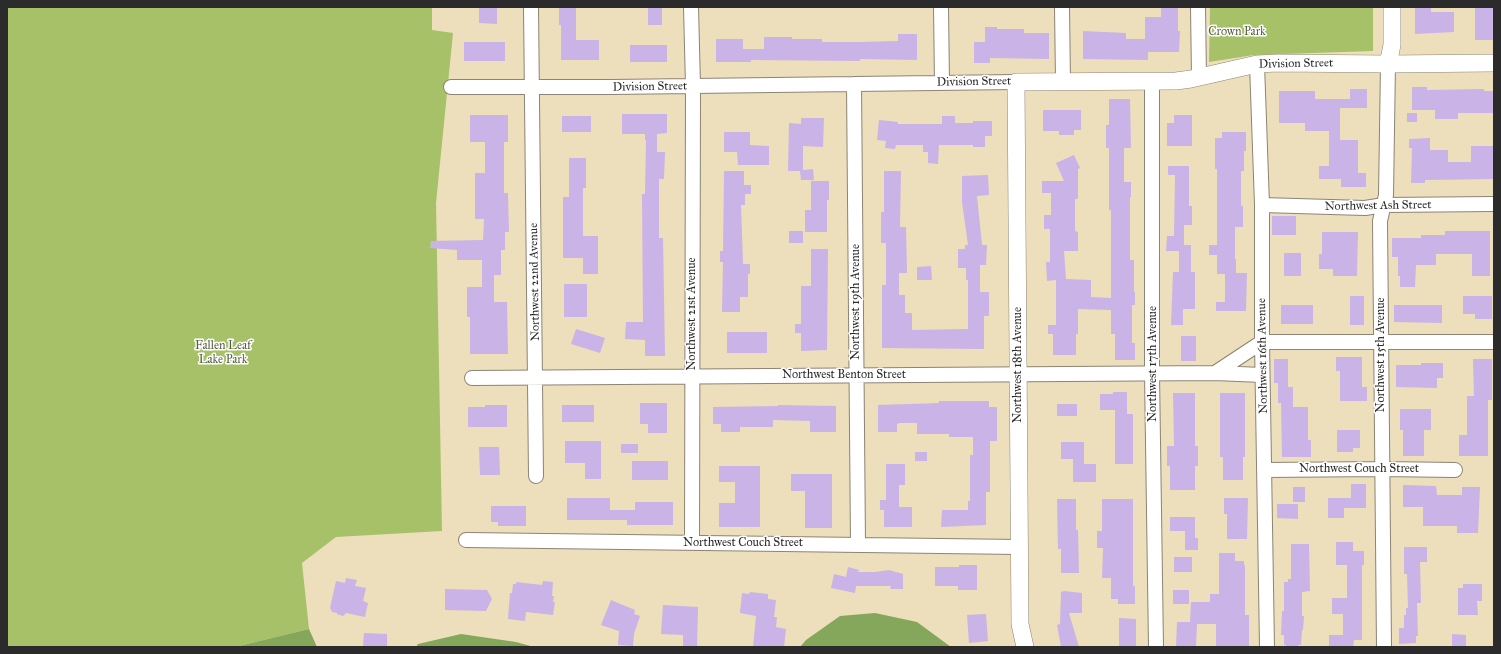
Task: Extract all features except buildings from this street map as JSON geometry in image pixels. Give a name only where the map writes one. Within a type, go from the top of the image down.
[{"type":"street","name":"Northwest 22nd Avenue","points":[[531,7],[536,476]]},
{"type":"street","name":"Northwest 21st Avenue","points":[[691,7],[693,86],[692,543]]},
{"type":"street","points":[[942,7],[942,83]]},
{"type":"street","points":[[1062,7],[1063,82]]},
{"type":"street","points":[[1198,7],[1199,77]]},
{"type":"street","points":[[1388,64],[1392,45],[1392,7]]},
{"type":"street","name":"Division Street","points":[[451,87],[532,88],[1176,81],[1257,64],[1494,63]]},
{"type":"street","name":"Northwest 16th Avenue","points":[[1257,64],[1262,205],[1262,375],[1266,647]]},
{"type":"street","name":"Northwest 15th Avenue","points":[[1384,647],[1380,221],[1386,195],[1388,64]]},
{"type":"street","name":"Northwest 17th Avenue","points":[[1152,81],[1152,374],[1156,647]]},
{"type":"street","name":"Northwest 18th Avenue","points":[[1016,82],[1020,624],[1025,647]]},
{"type":"street","name":"Northwest 19th Avenue","points":[[854,84],[858,544]]},
{"type":"street","name":"Northwest Ash Street","points":[[1262,205],[1365,208],[1384,205],[1494,204]]},
{"type":"street","points":[[1215,373],[1262,342],[1494,342]]},
{"type":"street","name":"Northwest Benton Street","points":[[472,378],[1215,373],[1262,375]]},
{"type":"street","name":"Northwest Couch Street","points":[[1264,470],[1382,468],[1454,470]]},
{"type":"street","name":"Northwest Couch Street","points":[[466,540],[1020,547]]},
{"type":"green space","name":"Fallen Leaf Lake Park","points":[[7,7],[432,7],[432,30],[453,33],[436,203],[442,531],[336,537],[302,563],[309,629],[235,647],[7,647]]},
{"type":"green space","name":"Crown Park","points":[[1210,7],[1373,7],[1373,51],[1254,55],[1209,62]]},
{"type":"green space","points":[[875,613],[917,622],[951,647],[800,647],[806,640],[840,616]]},
{"type":"green space","points":[[309,629],[317,647],[235,647]]},
{"type":"green space","points":[[461,634],[516,642],[534,647],[416,647],[418,644]]}]
